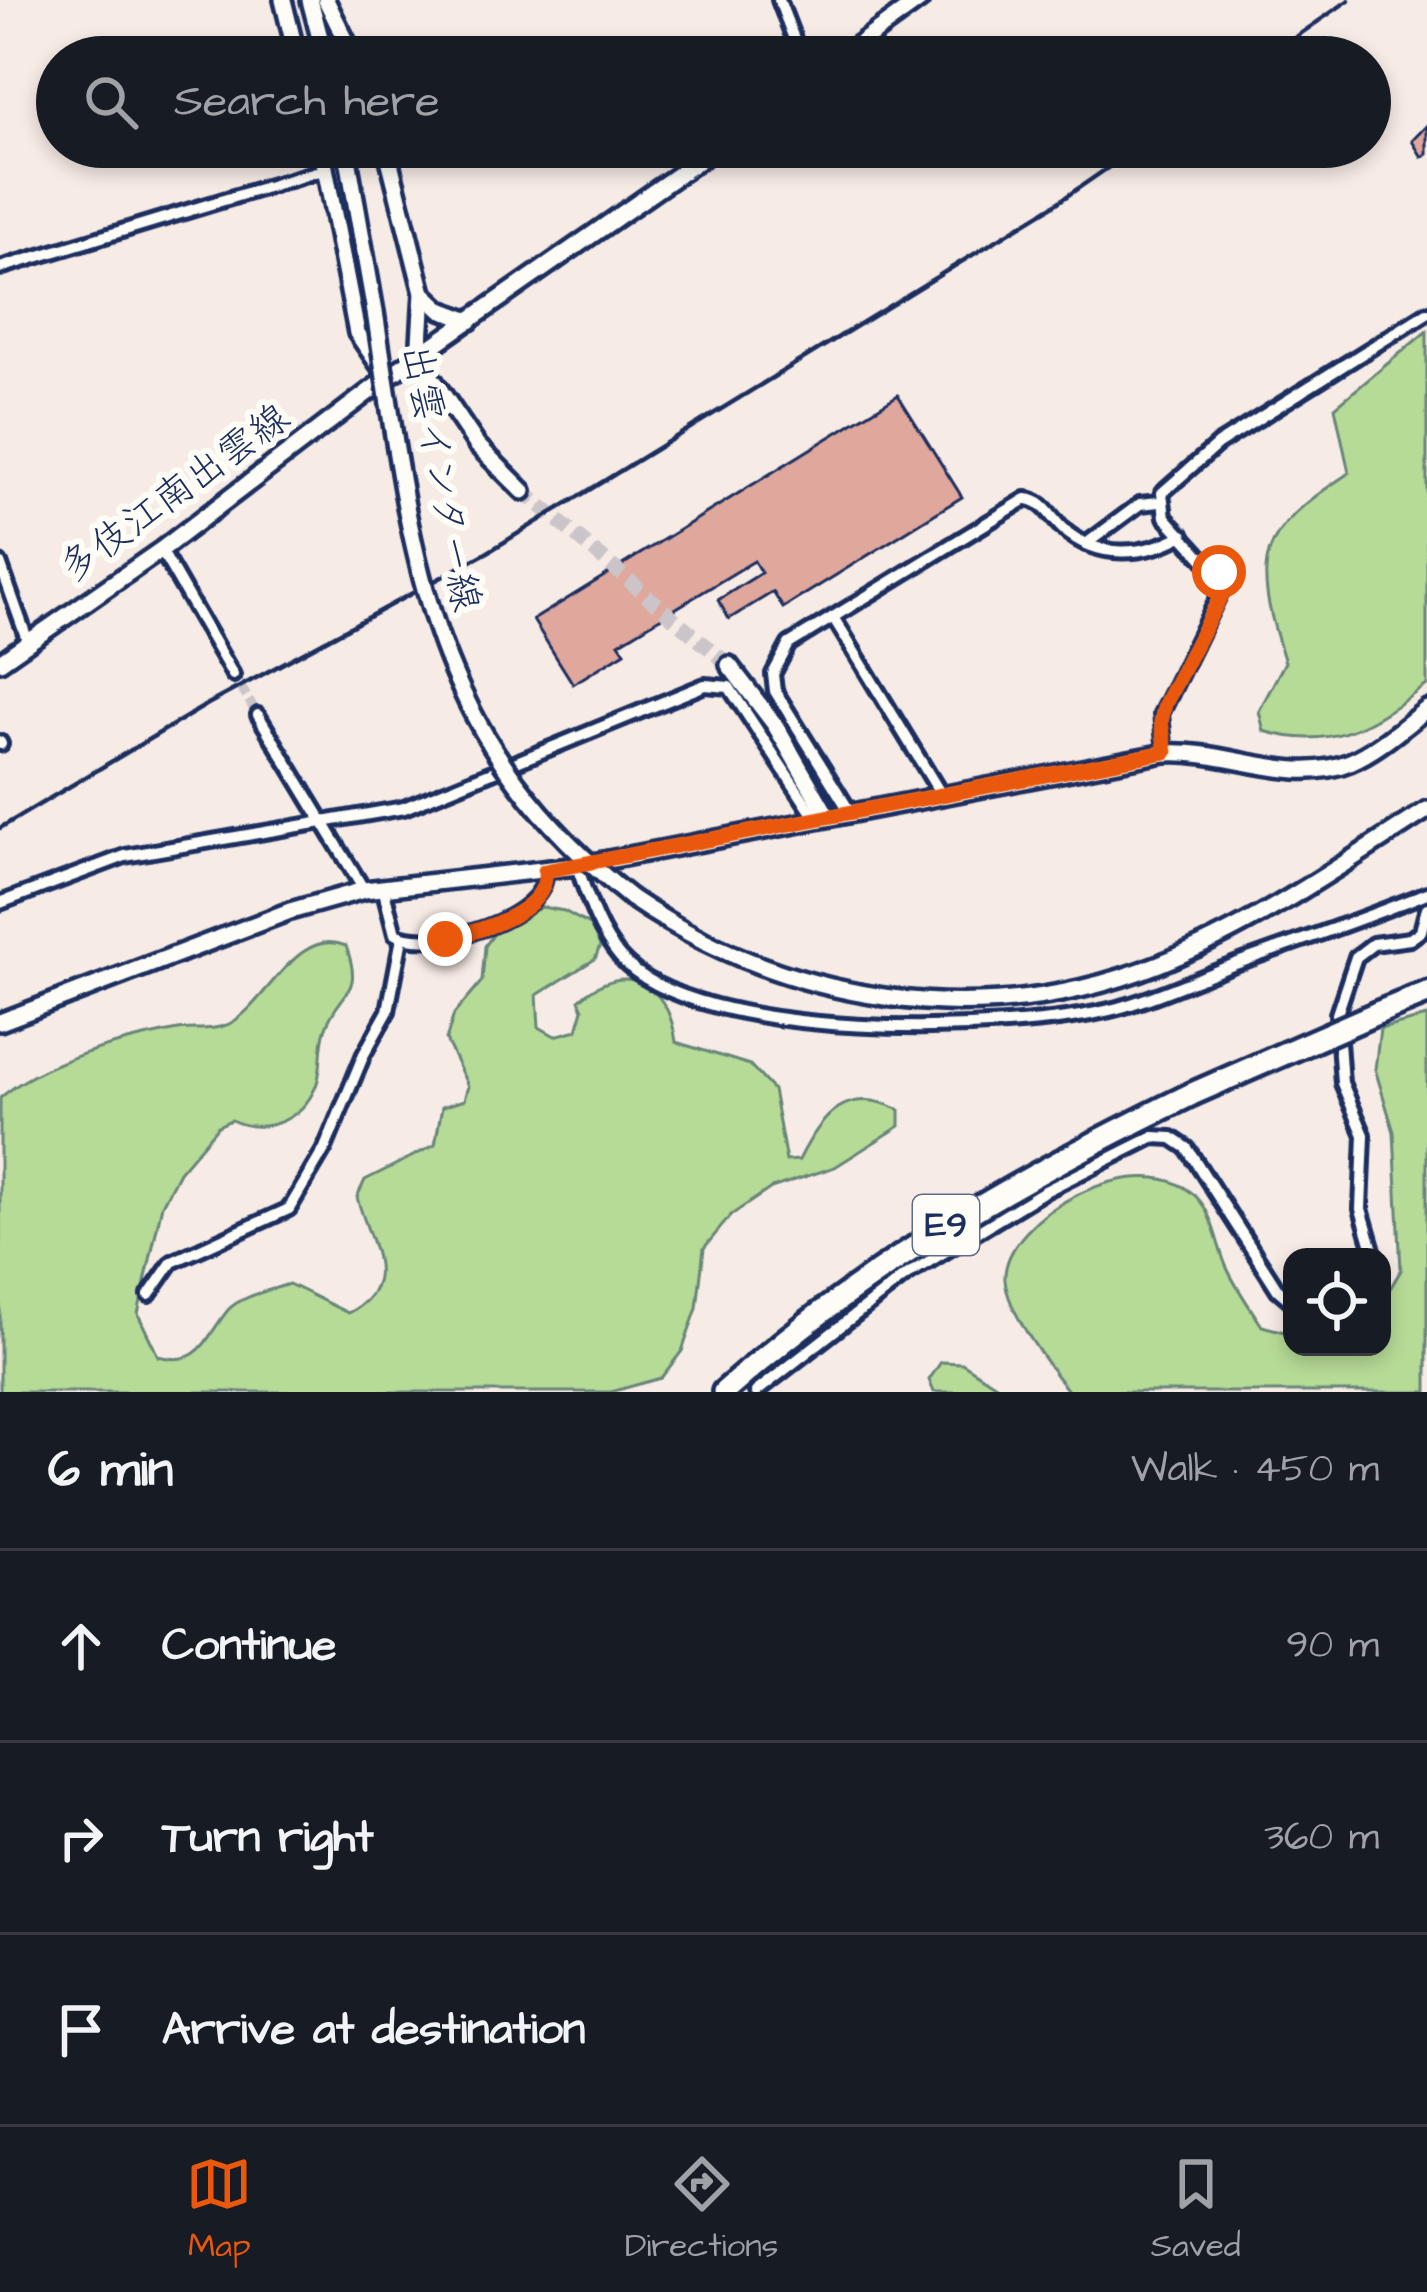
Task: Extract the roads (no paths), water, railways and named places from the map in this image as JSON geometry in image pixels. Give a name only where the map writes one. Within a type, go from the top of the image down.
[{"type":"highway","name":"E9","points":[[724,1392],[820,1311],[980,1203],[1192,1094],[1427,993]]},
{"type":"main road","points":[[283,0],[292,36]]},
{"type":"main road","points":[[310,0],[319,36]]},
{"type":"main road","points":[[326,0],[343,36]]},
{"type":"main road","points":[[870,36],[920,0]]},
{"type":"main road","name":"出雲インター線","points":[[350,168],[415,561],[457,687],[494,753],[551,829],[632,898],[688,935],[780,976],[887,999],[997,1002],[1110,981],[1199,946],[1427,810]]},
{"type":"main road","points":[[391,168],[424,293],[419,358],[478,445],[523,491]]},
{"type":"main road","name":"多伎江南出雲線","points":[[0,662],[160,550],[388,377],[688,168]]},
{"type":"main road","points":[[326,169],[357,333],[388,377]]},
{"type":"main road","points":[[424,293],[441,310],[470,321]]},
{"type":"main road","points":[[729,665],[775,724],[822,818]]},
{"type":"main road","points":[[0,1022],[290,911],[364,890],[577,866],[1166,752],[1202,752],[1287,769],[1324,769],[1368,752],[1427,709]]},
{"type":"street","points":[[779,0],[793,36]]},
{"type":"street","points":[[0,268],[326,169]]},
{"type":"street","points":[[1160,502],[1176,476],[1218,444],[1427,314]]},
{"type":"street","points":[[850,812],[773,686],[784,649],[1021,501],[1036,500],[1086,544],[1134,552],[1183,535]]},
{"type":"street","points":[[1160,502],[1165,517],[1225,583],[1165,704],[1161,722],[1166,752]]},
{"type":"street","points":[[1086,544],[1139,504],[1160,502]]},
{"type":"street","points":[[160,550],[233,675]]},
{"type":"street","points":[[0,563],[28,642]]},
{"type":"street","points":[[833,617],[943,796]]},
{"type":"street","points":[[0,903],[125,856],[325,825],[440,795],[705,686],[729,687],[822,818]]},
{"type":"street","points":[[258,715],[364,890]]},
{"type":"street","points":[[577,866],[594,915],[622,960],[654,979],[717,1008],[923,1028],[1024,1024],[1118,1008],[1426,901],[1421,931],[1410,939],[1373,944],[1356,957],[1336,1014],[1342,1084],[1364,1135],[1361,1209],[1372,1248]]},
{"type":"street","points":[[383,887],[388,923],[402,938],[445,939],[478,932],[539,896],[547,884],[545,871]]},
{"type":"street","points":[[149,1295],[172,1262],[290,1209],[325,1148],[388,1011],[402,938]]},
{"type":"street","points":[[757,1392],[905,1276],[1014,1208],[1153,1137],[1172,1138],[1187,1148],[1283,1294]]},
{"type":"tunnel","points":[[523,491],[729,665]]},
{"type":"tunnel","points":[[233,675],[258,715]]},
{"type":"railway","points":[[1297,36],[1349,0]]},
{"type":"railway","points":[[0,828],[208,704],[488,552],[1108,168]]}]
